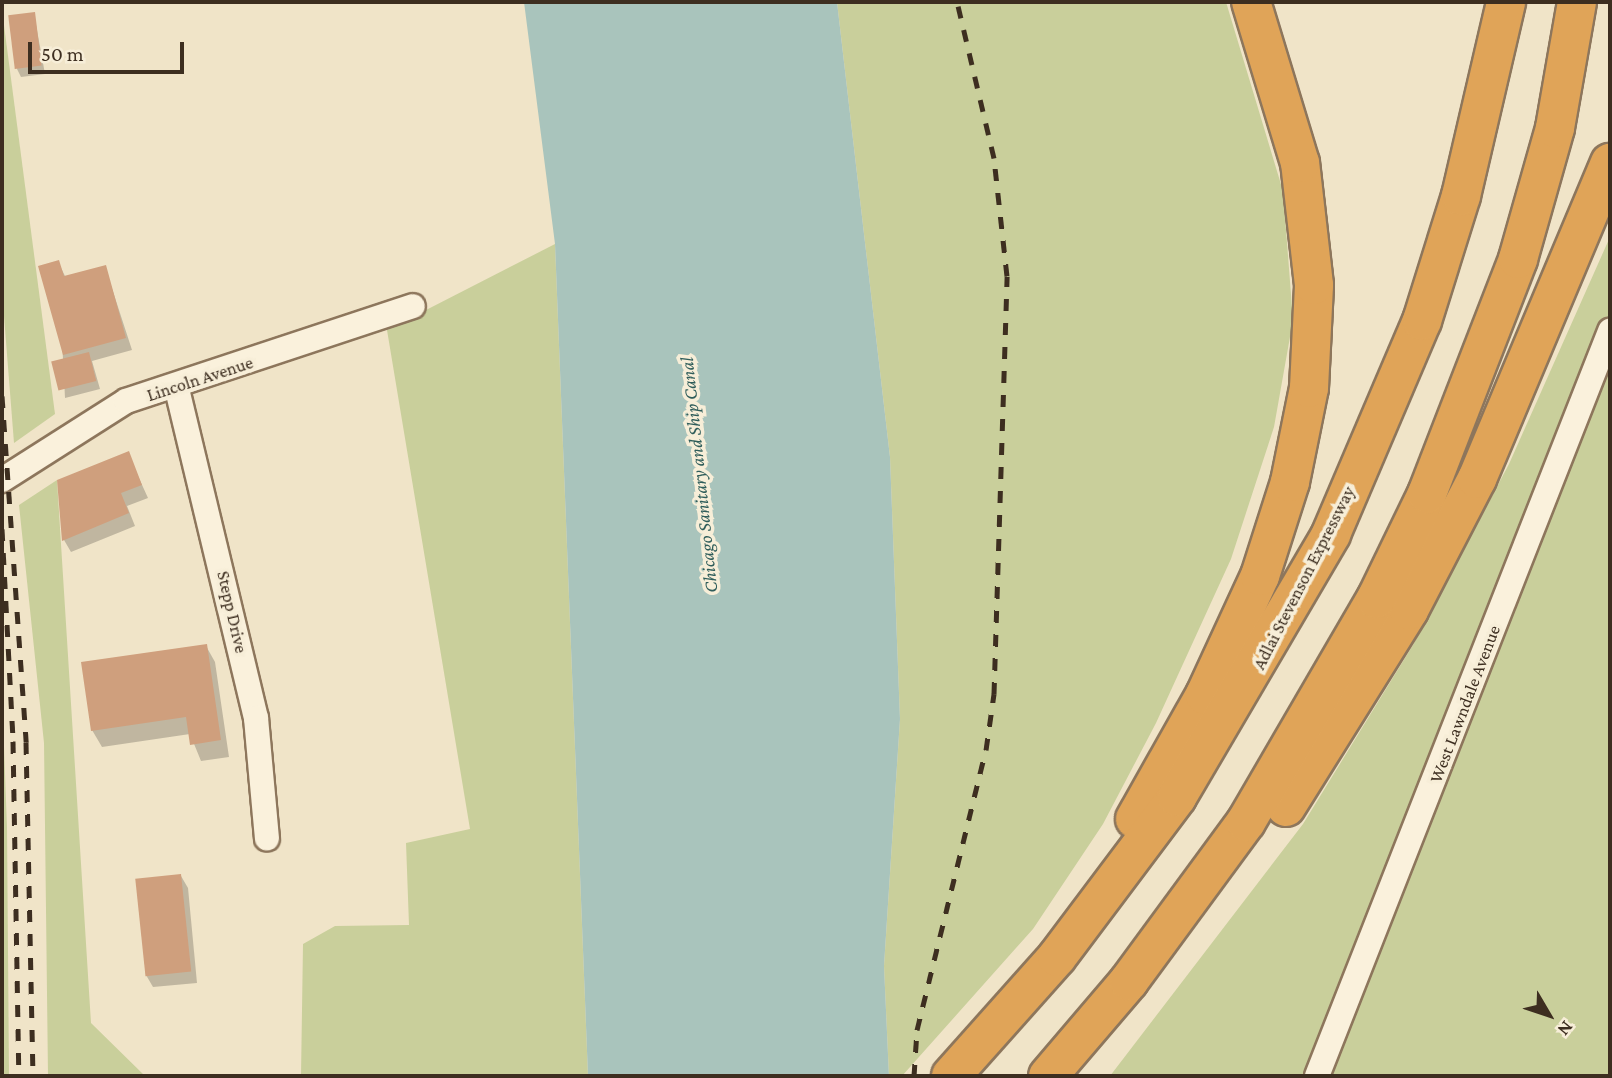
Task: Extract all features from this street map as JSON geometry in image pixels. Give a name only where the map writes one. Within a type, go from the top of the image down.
[{"type":"highway","points":[[1057,957],[1205,695],[1260,576],[1293,469],[1309,388],[1314,285],[1300,163],[1251,2]]},
{"type":"highway","name":"Adlai Stevenson Expressway","points":[[951,1076],[1057,957],[1177,797],[1331,534],[1422,321],[1461,196],[1506,2]]},
{"type":"highway","points":[[1051,1073],[1247,822],[1382,588],[1427,494],[1518,258],[1555,128],[1577,2]]},
{"type":"highway","points":[[1051,1073],[1194,938],[1318,761],[1477,479],[1610,163]]},
{"type":"street","name":"Lincoln Avenue","points":[[2,480],[93,417],[413,306]]},
{"type":"street","name":"West Lawndale Avenue","points":[[1317,1076],[1610,331]]},
{"type":"street","name":"Stepp Drive","points":[[177,389],[256,718],[267,838]]},
{"type":"green space","points":[[837,2],[1226,2],[1283,191],[1293,320],[1274,427],[1231,559],[1156,723],[1103,824],[1033,929],[902,1076],[889,1076],[884,966],[900,719],[890,457]]},
{"type":"green space","points":[[2,10],[55,414],[14,443],[2,291]]},
{"type":"green space","points":[[1610,237],[1610,1076],[1110,1076],[1303,824],[1413,645],[1509,464]]},
{"type":"green space","points":[[555,244],[588,1076],[301,1076],[303,944],[335,926],[409,925],[406,843],[470,829],[387,330]]},
{"type":"green space","points":[[57,480],[91,1023],[145,1076],[48,1076],[44,743],[19,505]]},
{"type":"green space","points":[[2,693],[7,827],[9,1076],[2,1076]]},
{"type":"water","name":"Chicago Sanitary and Ship Canal","points":[[524,2],[837,2],[890,457],[900,719],[884,966],[889,1076],[588,1076],[555,244]]},
{"type":"building","points":[[35,12],[42,66],[15,69],[8,15]]},
{"type":"building","points":[[59,260],[64,276],[106,265],[126,338],[63,355],[38,266]]},
{"type":"building","points":[[89,352],[96,381],[58,391],[51,361]]},
{"type":"building","points":[[129,451],[142,485],[121,493],[129,513],[62,541],[57,480]]},
{"type":"building","points":[[207,644],[221,740],[190,745],[186,717],[91,731],[81,662]]},
{"type":"building","points":[[181,874],[191,971],[145,976],[135,879]]},
{"type":"railway","points":[[914,1076],[917,1030],[986,750],[994,694],[1007,276],[994,158],[957,2]]},
{"type":"railway","points":[[2,396],[26,742],[33,1076]]},
{"type":"railway","points":[[2,529],[13,741],[19,1076]]}]
